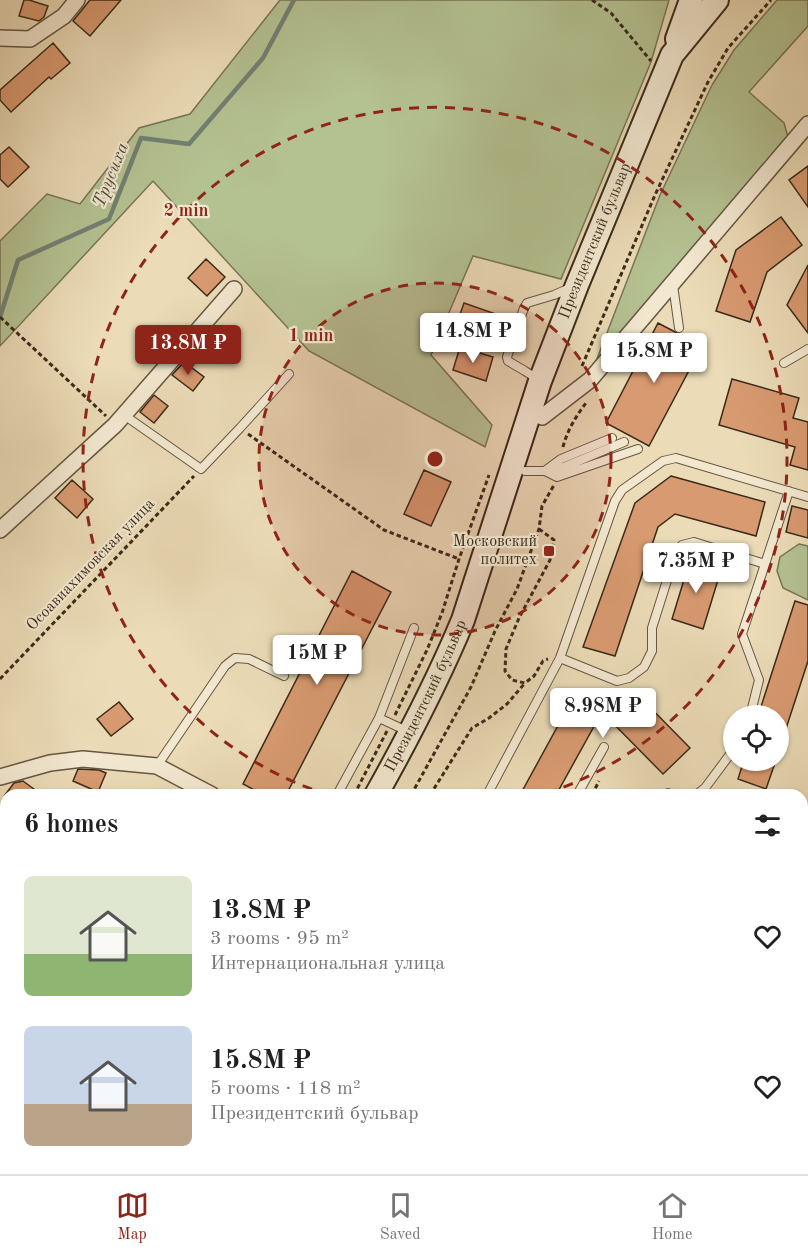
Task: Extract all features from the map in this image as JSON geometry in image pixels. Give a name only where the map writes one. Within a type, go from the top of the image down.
[{"type":"main road","name":"Президентский бульвар","points":[[379,789],[410,733],[450,652],[463,620],[540,381],[670,57],[734,0]]},
{"type":"main road","points":[[670,57],[706,4]]},
{"type":"main road","name":"Президентский бульвар","points":[[397,789],[447,693],[473,635],[501,550],[535,471],[542,417],[591,287],[670,57]]},
{"type":"street","points":[[0,38],[30,39],[64,16],[77,0]]},
{"type":"street","points":[[542,417],[590,380],[808,124]]},
{"type":"street","points":[[0,530],[119,420],[234,289]]},
{"type":"street","points":[[0,777],[50,763],[82,759],[157,766],[201,789]]},
{"type":"lane","points":[[673,284],[679,328]]},
{"type":"lane","points":[[540,381],[508,362],[507,357],[524,308],[527,303],[577,285]]},
{"type":"lane","points":[[784,363],[808,349]]},
{"type":"lane","points":[[119,420],[201,469],[289,374]]},
{"type":"lane","points":[[535,471],[612,438]]},
{"type":"lane","points":[[535,471],[558,468],[624,442]]},
{"type":"lane","points":[[535,471],[557,477],[638,449]]},
{"type":"lane","points":[[490,789],[560,658],[615,501],[622,490],[663,461],[676,458],[808,496]]},
{"type":"lane","points":[[753,705],[759,680],[742,634],[789,491]]},
{"type":"lane","points":[[560,658],[617,681],[628,678],[644,667],[652,651],[652,628],[675,555],[682,545],[694,542],[765,564]]},
{"type":"lane","points":[[340,789],[379,718],[414,628]]},
{"type":"lane","points":[[157,766],[225,666],[235,658],[249,659],[284,676]]},
{"type":"lane","points":[[379,718],[410,733]]},
{"type":"lane","points":[[580,789],[604,747]]},
{"type":"lane","points":[[704,789],[723,764]]},
{"type":"path","points":[[592,0],[670,57]]},
{"type":"path","points":[[580,369],[655,195],[708,82],[728,48],[771,0]]},
{"type":"path","points":[[0,317],[119,420]]},
{"type":"path","points":[[561,459],[566,436],[579,412],[591,398]]},
{"type":"path","points":[[240,428],[384,530],[459,559]]},
{"type":"path","name":"Осоавиахимовская улица","points":[[0,679],[201,469]]},
{"type":"path","points":[[395,717],[442,613],[490,470]]},
{"type":"path","points":[[414,789],[471,687],[495,631],[517,589],[540,529],[542,506],[557,477]]},
{"type":"path","points":[[525,683],[512,680],[505,671],[506,649],[519,618],[550,560],[554,540],[540,529]]},
{"type":"path","points":[[489,630],[495,631]]},
{"type":"path","points":[[434,789],[472,728],[507,704],[534,676],[543,661],[553,656],[560,658]]},
{"type":"path","points":[[357,789],[386,733]]},
{"type":"green space","points":[[280,0],[669,0],[651,62],[561,279],[473,256],[431,355],[492,425],[485,447],[309,351],[153,181],[0,346],[0,241],[47,194],[80,204],[139,128],[190,114]]},
{"type":"green space","points":[[777,0],[808,0],[808,26],[749,92],[784,123],[788,137],[595,364],[660,195],[712,85],[734,50]]},
{"type":"green space","points":[[799,544],[808,546],[808,600],[783,588],[777,571],[780,557]]},
{"type":"building","points":[[24,0],[48,6],[44,17],[39,21],[19,16]]},
{"type":"building","points":[[90,0],[121,0],[90,36],[73,21]]},
{"type":"building","points":[[53,43],[70,63],[51,79],[49,77],[11,112],[0,100],[0,90]]},
{"type":"building","points":[[9,147],[29,167],[8,187],[0,179],[0,155]]},
{"type":"building","points":[[808,166],[808,207],[789,180]]},
{"type":"building","points":[[781,217],[802,245],[767,272],[750,322],[716,311],[736,250]]},
{"type":"building","points":[[206,259],[225,277],[207,296],[188,278]]},
{"type":"building","points":[[808,265],[808,333],[787,305]]},
{"type":"building","points":[[464,303],[510,319],[505,335],[458,320]]},
{"type":"building","points":[[658,323],[702,346],[649,446],[606,423]]},
{"type":"building","points":[[460,347],[493,357],[486,381],[453,370]]},
{"type":"building","points":[[184,362],[204,377],[193,391],[172,375]]},
{"type":"building","points":[[732,379],[799,398],[793,418],[808,422],[808,470],[790,465],[795,447],[719,425]]},
{"type":"building","points":[[154,395],[168,406],[154,423],[140,412]]},
{"type":"building","points":[[424,470],[451,482],[431,526],[404,514]]},
{"type":"building","points":[[671,476],[765,502],[756,536],[675,514],[658,527],[615,656],[583,647],[635,503]]},
{"type":"building","points":[[72,480],[93,499],[77,518],[55,498]]},
{"type":"building","points":[[792,506],[808,510],[808,538],[786,532]]},
{"type":"building","points":[[690,560],[721,570],[703,629],[672,619]]},
{"type":"building","points":[[352,571],[391,592],[289,789],[253,789],[243,784]]},
{"type":"building","points":[[795,601],[808,605],[808,661],[789,719],[789,705],[762,705]]},
{"type":"building","points":[[578,689],[615,709],[634,691],[690,748],[663,774],[602,712],[559,789],[523,789]]},
{"type":"building","points":[[119,702],[133,719],[111,736],[97,719]]},
{"type":"building","points":[[78,769],[99,770],[106,773],[99,789],[91,789],[73,781]]},
{"type":"building","points":[[741,771],[772,771],[766,789],[738,779]]},
{"type":"building","points":[[23,781],[34,789],[10,789],[14,783]]},
{"type":"waterway","name":"Трусиха","points":[[0,317],[18,260],[109,219],[141,138],[189,144],[263,58],[294,0]]},
{"type":"place","name":"Московский политех","points":[[549,551]]}]
